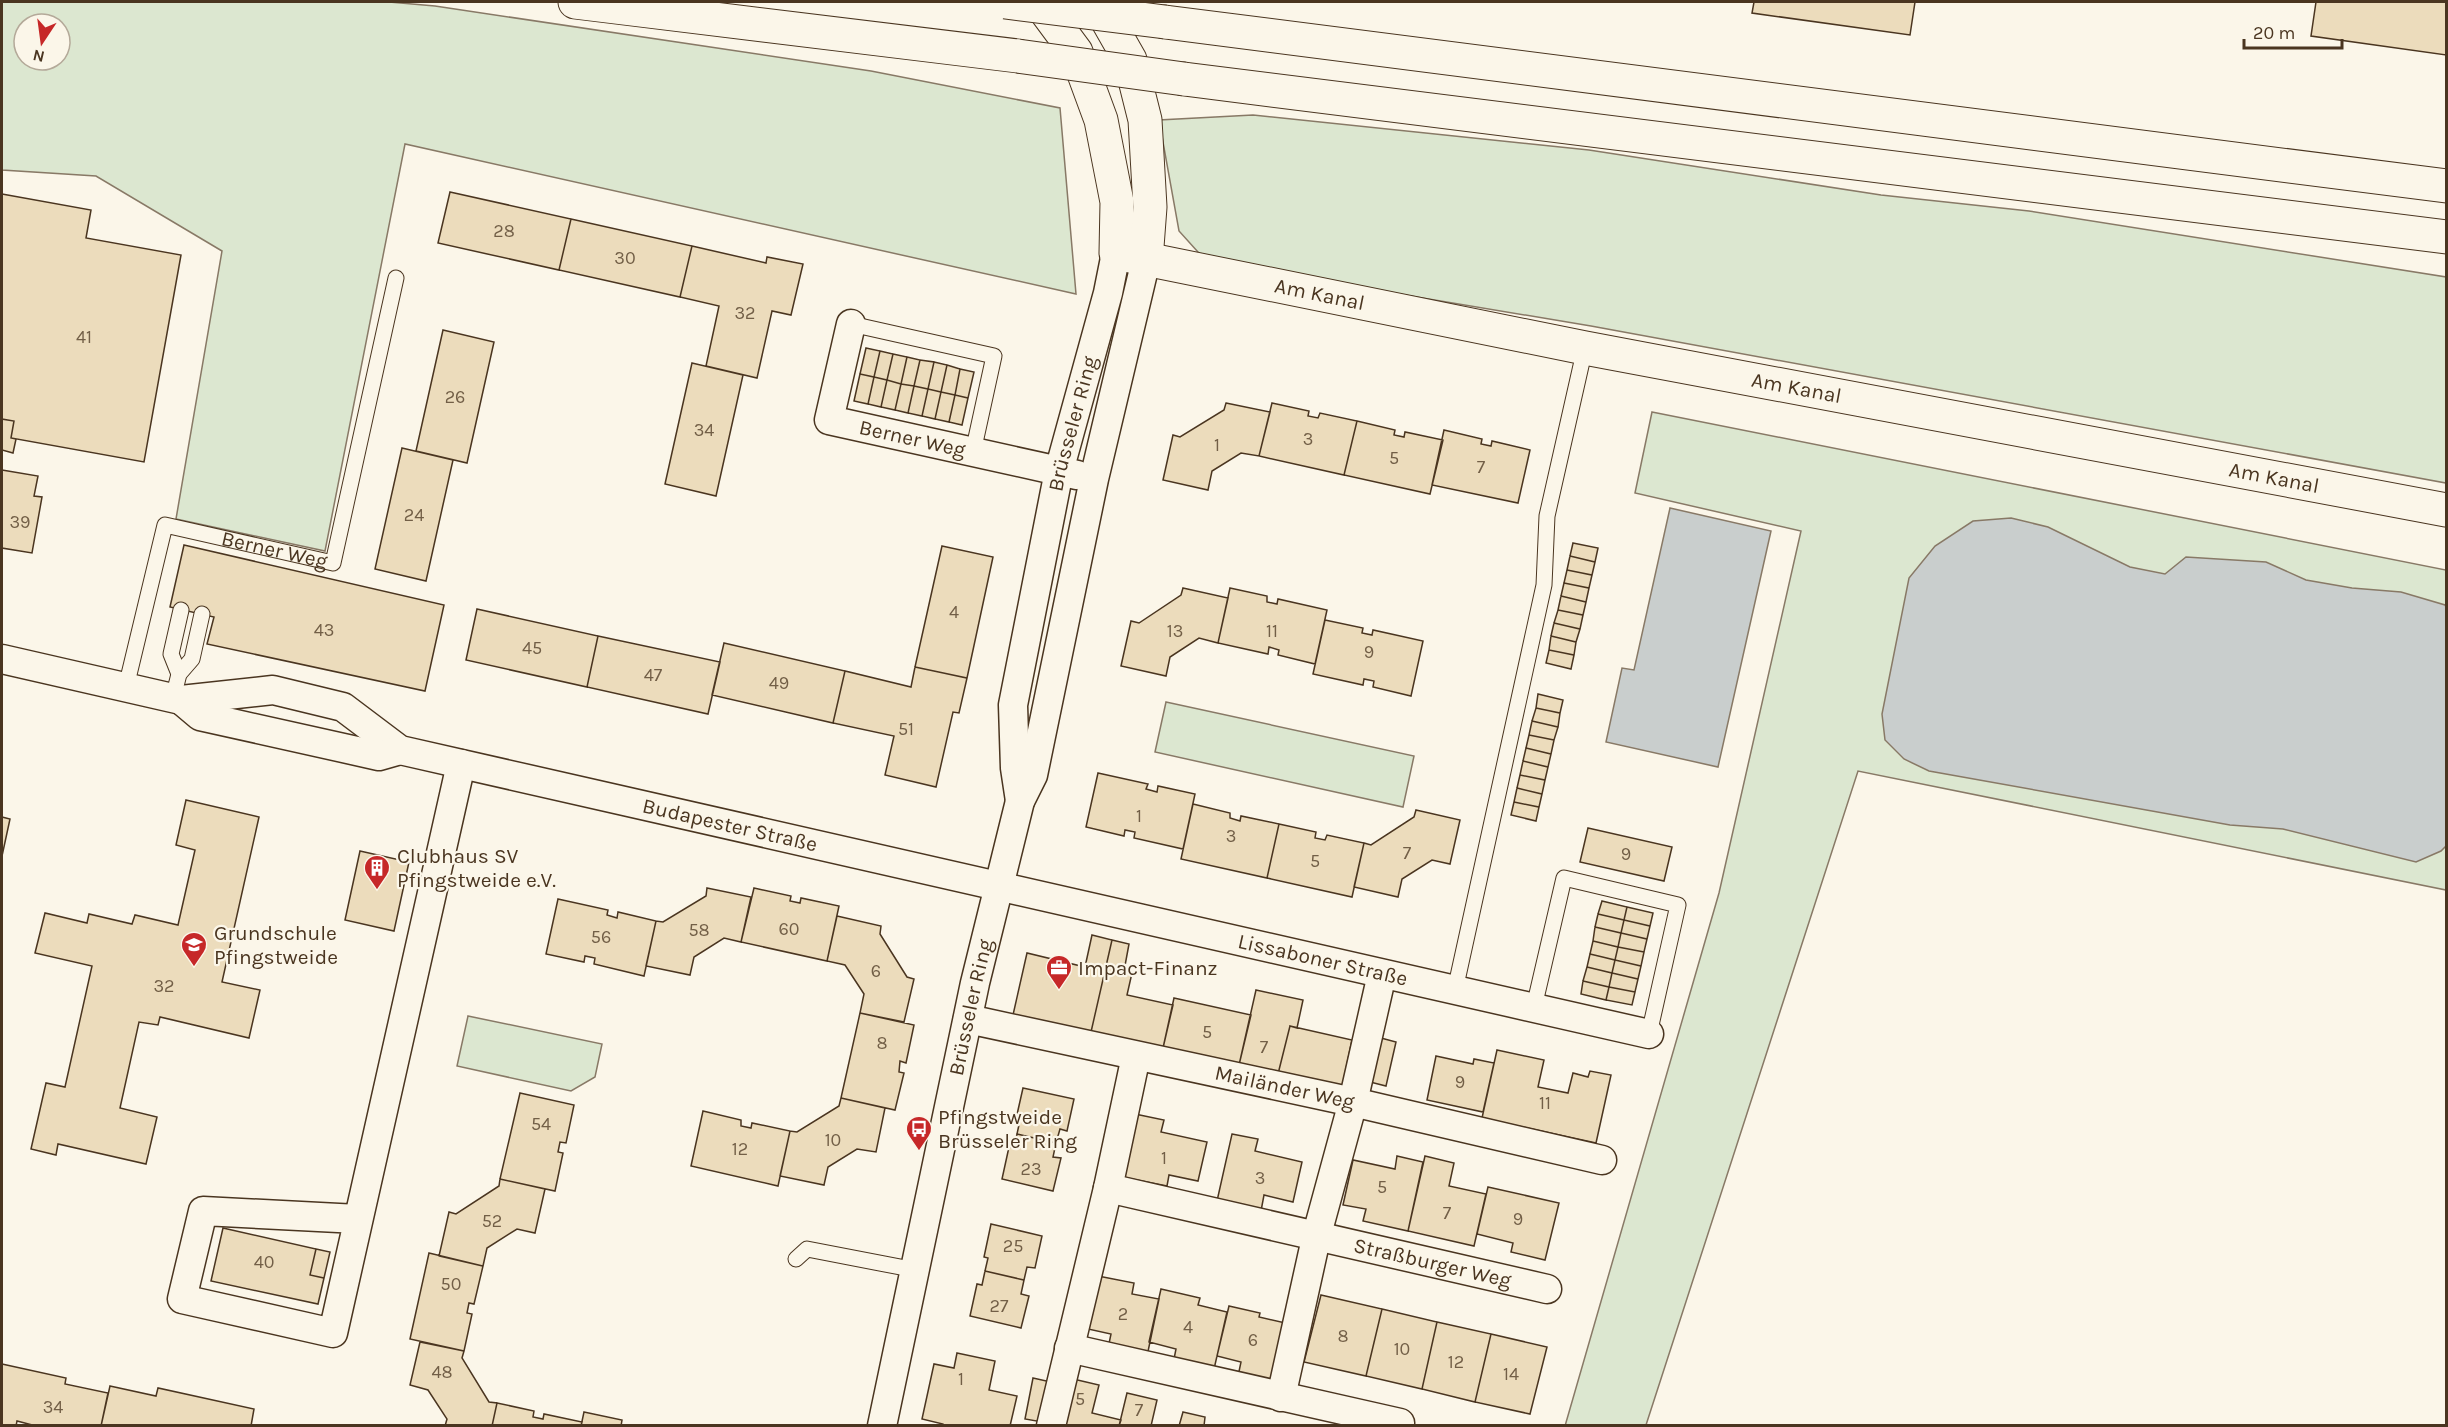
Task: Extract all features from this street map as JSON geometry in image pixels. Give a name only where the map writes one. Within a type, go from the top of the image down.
[{"type":"main road","points":[[575,2],[2446,237]]},
{"type":"main road","points":[[1005,2],[2446,186]]},
{"type":"main road","name":"Brüsseler Ring","points":[[1039,2],[1076,52],[1101,120],[1117,202],[1131,257]]},
{"type":"main road","name":"Brüsseler Ring","points":[[1097,2],[1130,60],[1146,131],[1150,207],[1131,257]]},
{"type":"main road","name":"Am Kanal","points":[[1131,257],[1585,348],[2446,510]]},
{"type":"street","name":"Brüsseler Ring","points":[[1020,801],[1015,768],[1013,705],[1059,471],[1108,293],[1131,257]]},
{"type":"street","name":"Brüsseler Ring","points":[[882,1425],[998,887],[1020,801],[1034,775],[1094,479],[1131,257]]},
{"type":"street","name":"Berner Weg","points":[[851,324],[829,420],[1094,479]]},
{"type":"street","name":"Budapester Straße","points":[[2,659],[126,687],[178,690],[273,690],[343,707],[400,750],[998,887]]},
{"type":"street","name":"Budapester Straße","points":[[178,690],[200,716],[379,756],[400,750]]},
{"type":"street","points":[[358,1219],[203,1211],[182,1299],[333,1333],[461,764]]},
{"type":"street","name":"Lissaboner Straße","points":[[998,887],[1649,1034]]},
{"type":"street","points":[[1281,1397],[1317,1234],[1353,1102],[1382,974]]},
{"type":"street","name":"Mailänder Weg","points":[[968,1019],[1353,1102],[1602,1160]]},
{"type":"street","points":[[1051,1425],[1136,1056]]},
{"type":"street","name":"Straßburger Weg","points":[[1107,1188],[1317,1234],[1547,1289]]},
{"type":"street","points":[[1069,1348],[1403,1425]]},
{"type":"lane","name":"Berner Weg","points":[[126,687],[165,525],[333,563],[396,278]]},
{"type":"lane","points":[[851,324],[994,356],[973,452]]},
{"type":"lane","points":[[1455,990],[1544,585],[1547,516],[1585,348]]},
{"type":"lane","points":[[178,690],[171,654],[181,610]]},
{"type":"lane","points":[[178,690],[192,659],[202,614]]},
{"type":"lane","points":[[1534,1007],[1564,878],[1678,905],[1649,1034]]},
{"type":"lane","points":[[796,1259],[807,1249],[916,1270]]},
{"type":"green space","points":[[2,2],[389,2],[435,6],[871,71],[1060,108],[1076,294],[405,144],[325,551],[176,519],[222,251],[96,176],[2,170]]},
{"type":"green space","points":[[1253,115],[1589,150],[1881,195],[2029,211],[2446,277],[2446,483],[1591,326],[1207,262],[1179,231],[1159,120]]},
{"type":"green space","points":[[1652,412],[2446,570],[2446,890],[1858,771],[1646,1425],[1565,1426],[1719,893],[1801,531],[1635,493]]},
{"type":"green space","points":[[1166,702],[1414,756],[1403,807],[1155,752]]},
{"type":"green space","points":[[468,1016],[602,1044],[595,1077],[571,1091],[457,1066]]},
{"type":"shaded area","points":[[1670,508],[1771,531],[1718,767],[1606,742],[1622,668],[1634,670]]},
{"type":"shaded area","points":[[2011,518],[2048,527],[2130,567],[2165,574],[2186,557],[2266,562],[2306,580],[2352,588],[2401,592],[2445,605],[2446,846],[2441,851],[2416,862],[2283,829],[2230,825],[1929,771],[1904,759],[1885,740],[1882,714],[1909,578],[1935,546],[1973,521]]},
{"type":"building","points":[[1754,2],[1915,2],[1910,35],[1752,13]]},
{"type":"building","points":[[2316,2],[2446,2],[2446,55],[2311,36]]},
{"type":"building","points":[[450,192],[571,219],[559,270],[438,243]]},
{"type":"building","points":[[2,194],[91,210],[86,238],[181,255],[144,462],[11,438],[14,421],[2,419]]},
{"type":"building","points":[[571,219],[692,246],[680,297],[559,270]]},
{"type":"building","points":[[692,246],[766,263],[767,257],[803,264],[791,315],[772,311],[757,378],[706,366],[719,306],[680,297]]},
{"type":"building","points":[[443,330],[494,342],[467,463],[416,451]]},
{"type":"building","points":[[866,348],[880,351],[874,377],[860,374]]},
{"type":"building","points":[[880,351],[893,354],[887,380],[874,377]]},
{"type":"building","points":[[893,354],[907,357],[901,384],[887,380]]},
{"type":"building","points":[[907,357],[920,360],[914,386],[901,384]]},
{"type":"building","points":[[920,360],[934,362],[928,389],[914,386]]},
{"type":"building","points":[[934,362],[947,365],[941,392],[928,389]]},
{"type":"building","points":[[692,363],[743,375],[716,496],[665,484]]},
{"type":"building","points":[[947,365],[960,369],[955,395],[941,392]]},
{"type":"building","points":[[960,369],[974,372],[968,398],[955,395]]},
{"type":"building","points":[[860,374],[874,377],[868,404],[854,401]]},
{"type":"building","points":[[874,377],[887,380],[881,407],[868,404]]},
{"type":"building","points":[[887,380],[901,384],[895,410],[881,407]]},
{"type":"building","points":[[901,384],[914,386],[908,413],[895,410]]},
{"type":"building","points":[[914,386],[928,389],[922,416],[908,413]]},
{"type":"building","points":[[928,389],[941,392],[935,419],[922,416]]},
{"type":"building","points":[[941,392],[955,395],[949,422],[935,419]]},
{"type":"building","points":[[955,395],[968,398],[962,425],[949,422]]},
{"type":"building","points":[[1226,403],[1270,412],[1259,456],[1241,453],[1212,471],[1208,490],[1163,480],[1173,435],[1180,437],[1224,410]]},
{"type":"building","points":[[1272,403],[1309,411],[1308,416],[1318,418],[1320,413],[1357,421],[1344,475],[1259,456]]},
{"type":"building","points":[[2,419],[14,421],[11,438],[16,439],[13,453],[2,450]]},
{"type":"building","points":[[1357,421],[1395,430],[1394,435],[1404,437],[1405,432],[1443,440],[1430,494],[1344,475]]},
{"type":"building","points":[[1444,430],[1482,439],[1481,444],[1491,446],[1492,441],[1530,450],[1518,503],[1432,485]]},
{"type":"building","points":[[402,448],[453,460],[426,581],[375,569]]},
{"type":"building","points":[[2,470],[38,476],[34,496],[42,497],[32,553],[2,548]]},
{"type":"building","points":[[1573,543],[1598,548],[1595,562],[1570,556]]},
{"type":"building","points":[[184,545],[444,605],[425,691],[207,644],[214,617],[170,607]]},
{"type":"building","points":[[942,546],[993,557],[967,678],[915,667]]},
{"type":"building","points":[[1570,556],[1595,562],[1592,575],[1567,570]]},
{"type":"building","points":[[1567,570],[1592,575],[1589,588],[1564,583]]},
{"type":"building","points":[[1564,583],[1589,588],[1586,602],[1561,596]]},
{"type":"building","points":[[1183,588],[1228,598],[1218,643],[1199,638],[1170,657],[1166,676],[1121,666],[1131,621],[1139,623],[1181,595]]},
{"type":"building","points":[[1230,588],[1267,596],[1267,602],[1277,604],[1278,599],[1327,610],[1315,664],[1278,655],[1279,650],[1269,647],[1268,654],[1218,643]]},
{"type":"building","points":[[1561,596],[1586,602],[1583,615],[1558,610]]},
{"type":"building","points":[[477,609],[598,636],[587,687],[466,660]]},
{"type":"building","points":[[1558,610],[1583,615],[1580,629],[1554,623]]},
{"type":"building","points":[[1325,620],[1363,628],[1362,633],[1372,635],[1373,630],[1423,641],[1411,696],[1373,687],[1374,681],[1364,679],[1363,685],[1313,674]]},
{"type":"building","points":[[1554,623],[1580,629],[1576,642],[1551,636]]},
{"type":"building","points":[[598,636],[720,662],[708,714],[587,687]]},
{"type":"building","points":[[1551,636],[1576,642],[1574,655],[1549,650]]},
{"type":"building","points":[[724,643],[845,671],[833,723],[712,695]]},
{"type":"building","points":[[1549,650],[1574,655],[1571,669],[1546,663]]},
{"type":"building","points":[[915,667],[967,678],[959,713],[953,712],[936,787],[885,775],[894,736],[833,723],[845,671],[911,687]]},
{"type":"building","points":[[1538,694],[1563,700],[1560,713],[1536,708]]},
{"type":"building","points":[[1536,708],[1560,713],[1558,727],[1532,721]]},
{"type":"building","points":[[1532,721],[1558,727],[1554,740],[1529,735]]},
{"type":"building","points":[[1529,735],[1554,740],[1551,754],[1526,748]]},
{"type":"building","points":[[1526,748],[1551,754],[1548,767],[1523,761]]},
{"type":"building","points":[[1523,761],[1548,767],[1545,780],[1520,775]]},
{"type":"building","points":[[1098,773],[1148,784],[1146,789],[1157,792],[1158,786],[1195,794],[1183,849],[1134,838],[1135,832],[1125,830],[1124,836],[1086,827]]},
{"type":"building","points":[[1520,775],[1545,780],[1542,794],[1517,788]]},
{"type":"building","points":[[1517,788],[1542,794],[1539,807],[1514,802]]},
{"type":"building","name":"Grundschule Pfingstweide","points":[[186,800],[259,817],[222,982],[260,990],[249,1038],[160,1017],[158,1025],[139,1022],[120,1108],[157,1117],[146,1164],[58,1144],[56,1155],[31,1149],[46,1083],[65,1087],[92,966],[35,953],[45,913],[87,923],[89,914],[132,924],[135,915],[178,925],[195,850],[176,845]]},
{"type":"building","points":[[1514,802],[1539,807],[1536,821],[1511,815]]},
{"type":"building","points":[[1193,804],[1230,813],[1230,818],[1240,821],[1241,816],[1279,824],[1267,878],[1181,859]]},
{"type":"building","points":[[1416,810],[1460,820],[1450,864],[1432,860],[1402,879],[1398,897],[1354,887],[1364,843],[1371,845],[1414,817]]},
{"type":"building","points":[[2,817],[10,819],[2,856]]},
{"type":"building","points":[[1279,824],[1316,832],[1315,838],[1325,840],[1327,835],[1364,843],[1352,897],[1267,878]]},
{"type":"building","points":[[1588,828],[1672,847],[1664,881],[1580,862]]},
{"type":"building","name":"Clubhaus SV Pfingstweide e.V.","points":[[360,851],[409,862],[394,931],[345,920]]},
{"type":"building","points":[[707,888],[751,897],[741,942],[724,938],[694,957],[690,975],[646,966],[656,921],[663,922],[706,896]]},
{"type":"building","points":[[754,888],[791,896],[790,901],[800,903],[801,898],[839,906],[827,961],[741,942]]},
{"type":"building","points":[[558,899],[608,910],[607,915],[617,918],[618,912],[656,921],[644,976],[594,964],[595,958],[585,956],[584,962],[546,954]]},
{"type":"building","points":[[1602,901],[1627,907],[1624,920],[1598,914]]},
{"type":"building","points":[[1627,907],[1653,913],[1650,926],[1624,920]]},
{"type":"building","points":[[1598,914],[1624,920],[1621,933],[1595,927]]},
{"type":"building","points":[[837,916],[881,926],[880,934],[907,977],[914,979],[904,1022],[860,1013],[864,994],[845,965],[827,961]]},
{"type":"building","points":[[1624,920],[1650,926],[1647,939],[1621,933]]},
{"type":"building","points":[[1595,927],[1621,933],[1618,947],[1593,941]]},
{"type":"building","points":[[1621,933],[1647,939],[1644,952],[1618,947]]},
{"type":"building","name":"Impact-Finanz","points":[[1092,935],[1112,940],[1091,1032],[1013,1015],[1027,953],[1085,967]]},
{"type":"building","points":[[1112,940],[1129,944],[1124,971],[1132,973],[1127,995],[1173,1005],[1163,1048],[1091,1032]]},
{"type":"building","points":[[1593,941],[1618,947],[1615,960],[1590,954]]},
{"type":"building","points":[[1618,947],[1644,952],[1641,966],[1615,960]]},
{"type":"building","points":[[1590,954],[1615,960],[1612,973],[1587,967]]},
{"type":"building","points":[[1615,960],[1641,966],[1638,979],[1612,973]]},
{"type":"building","points":[[1587,967],[1612,973],[1609,987],[1583,981]]},
{"type":"building","points":[[1612,973],[1638,979],[1635,992],[1609,987]]},
{"type":"building","points":[[1583,981],[1609,987],[1606,1000],[1581,994]]},
{"type":"building","points":[[1609,987],[1635,992],[1632,1005],[1606,1000]]},
{"type":"building","points":[[1256,990],[1303,1000],[1297,1028],[1290,1026],[1278,1074],[1239,1065]]},
{"type":"building","points":[[1174,998],[1251,1015],[1239,1065],[1163,1048]]},
{"type":"building","points":[[860,1013],[914,1025],[906,1063],[900,1061],[899,1072],[904,1073],[895,1110],[841,1098]]},
{"type":"building","points":[[1290,1026],[1352,1040],[1342,1088],[1278,1074]]},
{"type":"building","points":[[1381,1038],[1396,1042],[1386,1086],[1370,1082]]},
{"type":"building","points":[[1497,1050],[1544,1060],[1538,1087],[1568,1093],[1573,1073],[1588,1077],[1590,1071],[1611,1075],[1596,1143],[1482,1118]]},
{"type":"building","points":[[1436,1056],[1473,1064],[1474,1059],[1494,1063],[1483,1112],[1427,1100]]},
{"type":"building","points":[[1023,1088],[1074,1099],[1067,1131],[1060,1129],[1056,1143],[1017,1134],[1020,1120],[1016,1119]]},
{"type":"building","points":[[520,1093],[574,1105],[566,1143],[560,1142],[558,1152],[563,1153],[555,1191],[500,1179]]},
{"type":"building","points":[[841,1098],[885,1108],[876,1152],[857,1149],[828,1167],[824,1185],[780,1176],[790,1131],[797,1132],[839,1106]]},
{"type":"building","points":[[703,1111],[741,1120],[741,1126],[751,1128],[752,1123],[790,1131],[778,1186],[691,1166]]},
{"type":"building","points":[[1135,1114],[1164,1120],[1161,1132],[1207,1142],[1198,1181],[1169,1175],[1167,1186],[1122,1177]]},
{"type":"building","points":[[1017,1134],[1056,1143],[1053,1157],[1061,1158],[1053,1191],[1002,1179],[1009,1147],[1014,1148]]},
{"type":"building","points":[[1232,1134],[1258,1139],[1255,1151],[1302,1162],[1293,1202],[1264,1195],[1261,1211],[1217,1201]]},
{"type":"building","points":[[1397,1156],[1423,1162],[1408,1231],[1363,1221],[1366,1209],[1343,1205],[1353,1160],[1395,1169]]},
{"type":"building","points":[[1425,1156],[1454,1163],[1449,1186],[1486,1194],[1474,1246],[1408,1231]]},
{"type":"building","points":[[500,1179],[545,1189],[535,1233],[517,1229],[487,1248],[483,1266],[439,1256],[449,1212],[456,1214],[499,1186]]},
{"type":"building","points":[[1488,1187],[1559,1203],[1545,1260],[1511,1252],[1513,1243],[1477,1234]]},
{"type":"building","points":[[991,1224],[1042,1236],[1035,1268],[1027,1267],[1024,1280],[985,1271],[988,1258],[984,1257]]},
{"type":"building","points":[[223,1228],[316,1249],[310,1275],[324,1278],[318,1304],[211,1281]]},
{"type":"building","points":[[316,1249],[330,1252],[324,1278],[310,1275]]},
{"type":"building","points":[[429,1253],[483,1266],[474,1304],[469,1303],[467,1313],[472,1314],[464,1351],[410,1339]]},
{"type":"building","points":[[985,1271],[1024,1280],[1021,1294],[1029,1296],[1021,1328],[970,1316],[977,1284],[982,1285]]},
{"type":"building","points":[[1098,1276],[1134,1283],[1132,1294],[1159,1299],[1146,1361],[1107,1353],[1111,1334],[1088,1329]]},
{"type":"building","points":[[1161,1289],[1200,1298],[1198,1305],[1227,1312],[1212,1378],[1172,1369],[1176,1349],[1149,1342]]},
{"type":"building","points":[[1321,1295],[1382,1309],[1366,1376],[1304,1362]]},
{"type":"building","points":[[1229,1306],[1260,1313],[1259,1317],[1290,1324],[1275,1390],[1237,1381],[1241,1362],[1217,1356]]},
{"type":"building","points":[[1382,1309],[1437,1322],[1422,1389],[1366,1376]]},
{"type":"building","points":[[1437,1322],[1491,1334],[1475,1402],[1422,1389]]},
{"type":"building","points":[[1491,1334],[1547,1347],[1530,1414],[1475,1402]]},
{"type":"building","points":[[420,1342],[464,1351],[462,1358],[489,1402],[497,1403],[492,1426],[445,1426],[447,1419],[428,1390],[410,1385]]},
{"type":"building","points":[[957,1353],[995,1361],[989,1390],[1017,1396],[1010,1426],[943,1426],[943,1424],[922,1419],[934,1364],[954,1368]]},
{"type":"building","points":[[2,1364],[66,1378],[65,1384],[108,1393],[101,1426],[36,1426],[17,1421],[16,1426],[2,1426]]},
{"type":"building","points":[[1033,1378],[1051,1382],[1042,1422],[1025,1419]]},
{"type":"building","points":[[1069,1378],[1099,1385],[1092,1413],[1121,1420],[1119,1426],[1058,1426]]},
{"type":"building","points":[[110,1386],[156,1396],[158,1388],[254,1409],[251,1426],[101,1426]]},
{"type":"building","points":[[1127,1393],[1157,1400],[1151,1426],[1119,1426]]},
{"type":"building","points":[[497,1403],[534,1411],[533,1417],[543,1419],[544,1414],[582,1422],[581,1426],[492,1426]]},
{"type":"building","points":[[584,1412],[622,1420],[621,1426],[581,1426]]},
{"type":"building","points":[[1183,1412],[1205,1417],[1204,1426],[1179,1426]]},
{"type":"place","name":"Clubhaus SV Pfingstweide e.V.","points":[[377,891]]},
{"type":"place","name":"Grundschule Pfingstweide","points":[[194,968]]},
{"type":"place","name":"Impact-Finanz","points":[[1059,991]]},
{"type":"place","name":"Pfingstweide Brüsseler Ring","points":[[919,1152]]}]
